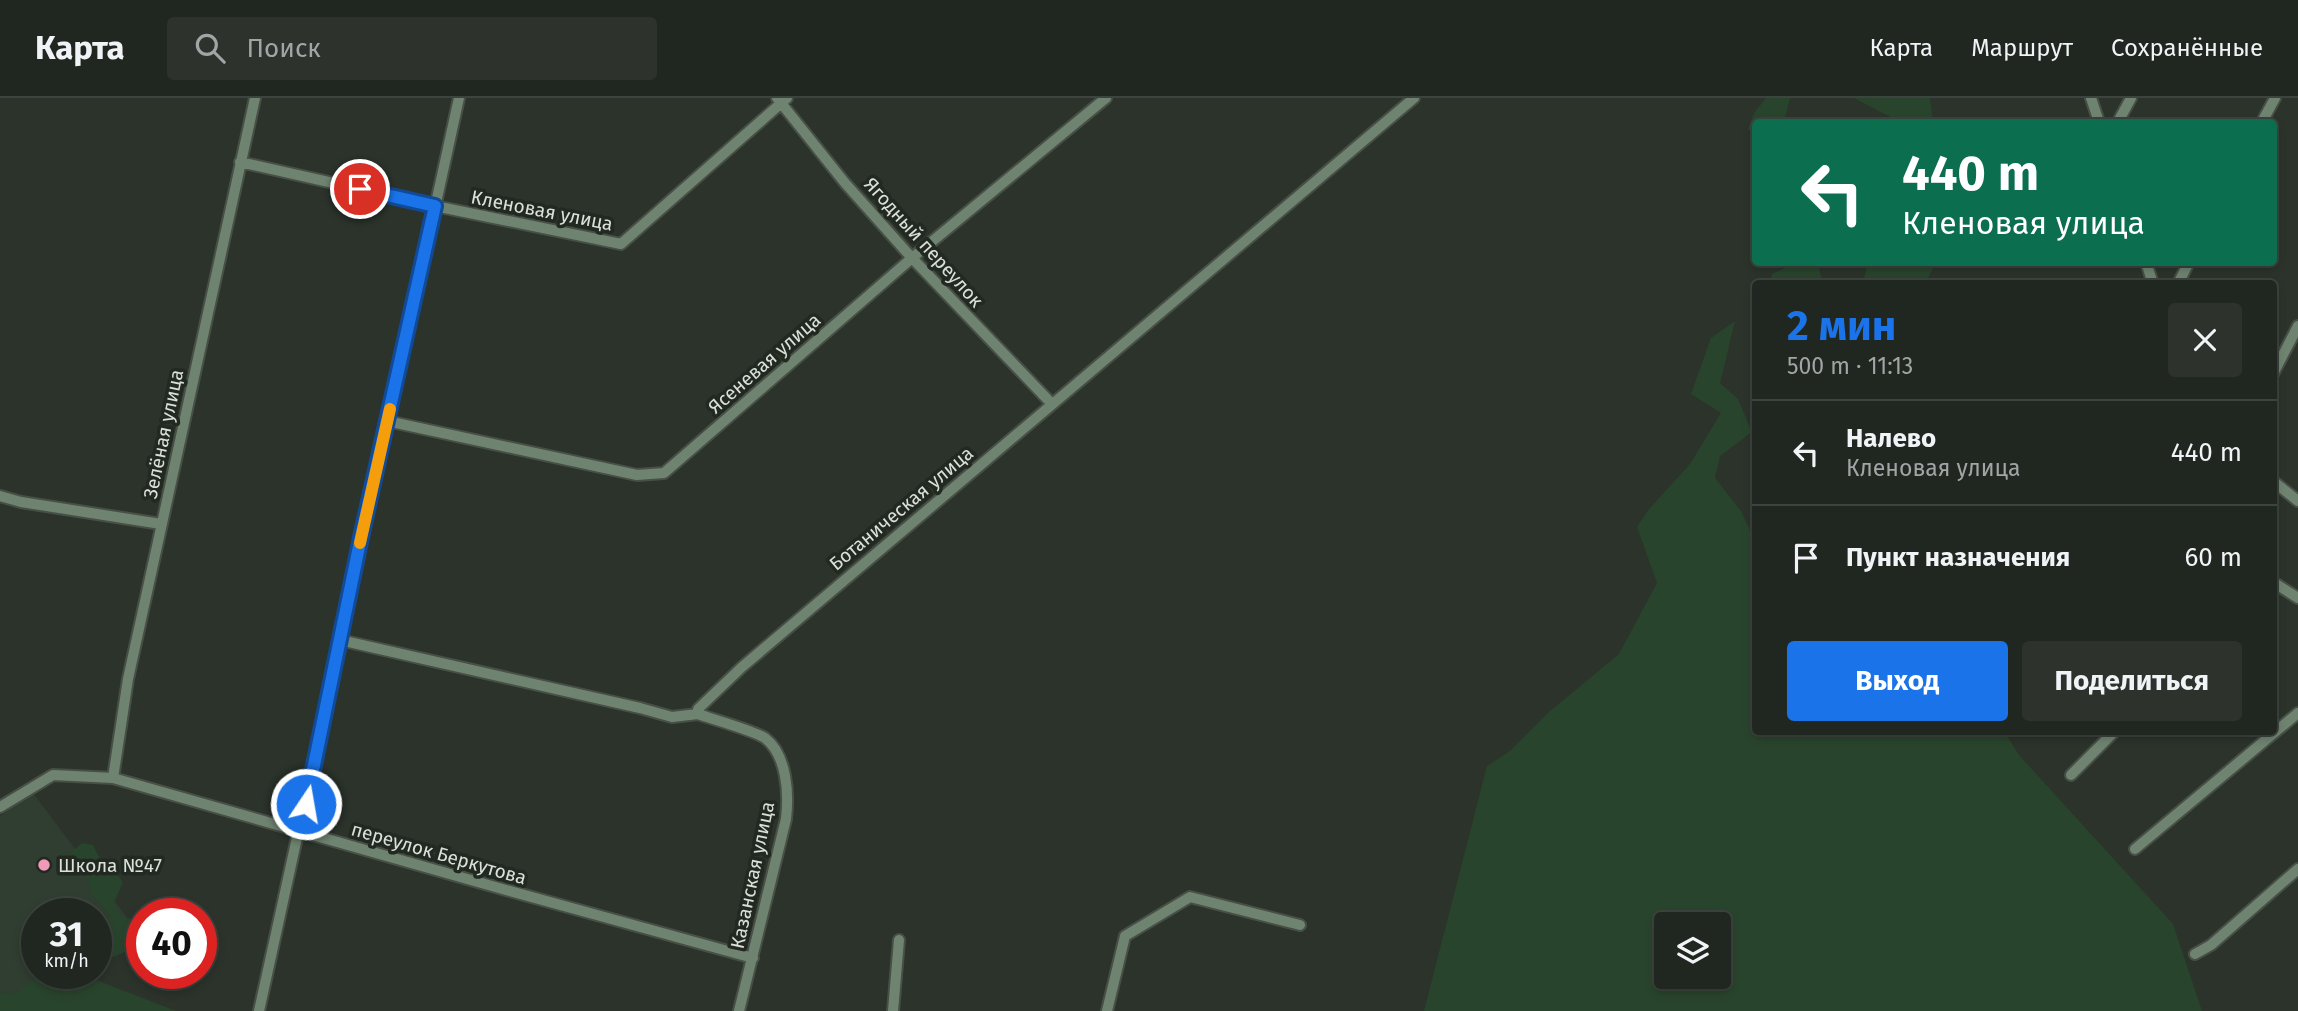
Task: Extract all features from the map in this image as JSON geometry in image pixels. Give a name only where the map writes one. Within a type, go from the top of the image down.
[{"type":"street","name":"Зелёная улица","points":[[113,778],[128,679],[255,98]]},
{"type":"street","points":[[259,1011],[459,98]]},
{"type":"street","name":"Ясеневая улица","points":[[387,421],[637,475],[664,473],[912,258],[1106,98]]},
{"type":"street","name":"Ботаническая улица","points":[[698,714],[698,709],[742,667],[1413,98]]},
{"type":"street","points":[[2091,98],[2098,119]]},
{"type":"street","points":[[2120,119],[2131,98]]},
{"type":"street","points":[[2264,119],[2275,98]]},
{"type":"street","name":"Кленовая улица","points":[[240,162],[621,244],[782,100]]},
{"type":"street","name":"Ягодный переулок","points":[[782,100],[845,183],[912,258],[1051,403]]},
{"type":"street","points":[[2277,366],[2298,326]]},
{"type":"street","points":[[2277,484],[2298,501]]},
{"type":"street","points":[[0,496],[21,502],[161,524]]},
{"type":"street","points":[[2277,588],[2298,598]]},
{"type":"street","points":[[340,640],[672,717],[698,714]]},
{"type":"street","points":[[2277,731],[2298,713]]},
{"type":"street","name":"Казанская улица","points":[[698,714],[764,737],[779,755],[786,782],[786,819],[739,1011]]},
{"type":"street","points":[[2071,775],[2111,735]]},
{"type":"street","points":[[2135,849],[2272,735]]},
{"type":"street","name":"переулок Беркутова","points":[[0,807],[53,775],[113,778],[753,958]]},
{"type":"street","points":[[2195,954],[2211,945],[2298,869]]},
{"type":"street","points":[[1107,1011],[1125,936],[1191,897],[1300,925]]},
{"type":"street","points":[[893,1011],[899,940]]},
{"type":"shaded area","name":"Школа №47","points":[[33,793],[126,916],[126,921],[112,932],[112,898],[21,898],[21,989],[36,989],[7,1011],[0,1011],[0,816]]},
{"type":"green space","points":[[1766,98],[1790,98],[1785,119],[1752,119],[1752,134],[1748,129],[1754,113]]},
{"type":"green space","points":[[1854,98],[1930,98],[1933,119],[1894,119]]},
{"type":"green space","points":[[1789,266],[1818,266],[1822,280],[1770,280],[1772,274]]},
{"type":"green space","points":[[1867,266],[1933,268],[1927,280],[1864,280]]},
{"type":"green space","points":[[1735,321],[1720,383],[1738,399],[1752,432],[1720,456],[1715,478],[1741,511],[1752,535],[1752,735],[2007,735],[2018,754],[2173,924],[2202,1011],[1424,1011],[1487,766],[1510,751],[1549,712],[1619,654],[1657,583],[1637,527],[1649,509],[1690,464],[1721,413],[1691,394],[1711,338]]},
{"type":"green space","points":[[82,843],[93,845],[105,868],[113,869],[123,882],[114,903],[122,916],[126,917],[126,951],[112,957],[112,898],[95,898],[86,875],[73,869],[70,853]]},
{"type":"green space","points":[[112,986],[176,1011],[0,1011],[0,994],[17,992],[21,989],[112,989]]},
{"type":"slow traffic","points":[[360,543],[390,409]]},
{"type":"place","name":"Школа №47","points":[[44,865]]},
{"type":"route","points":[[306,804],[361,537],[435,206],[360,189]]}]
